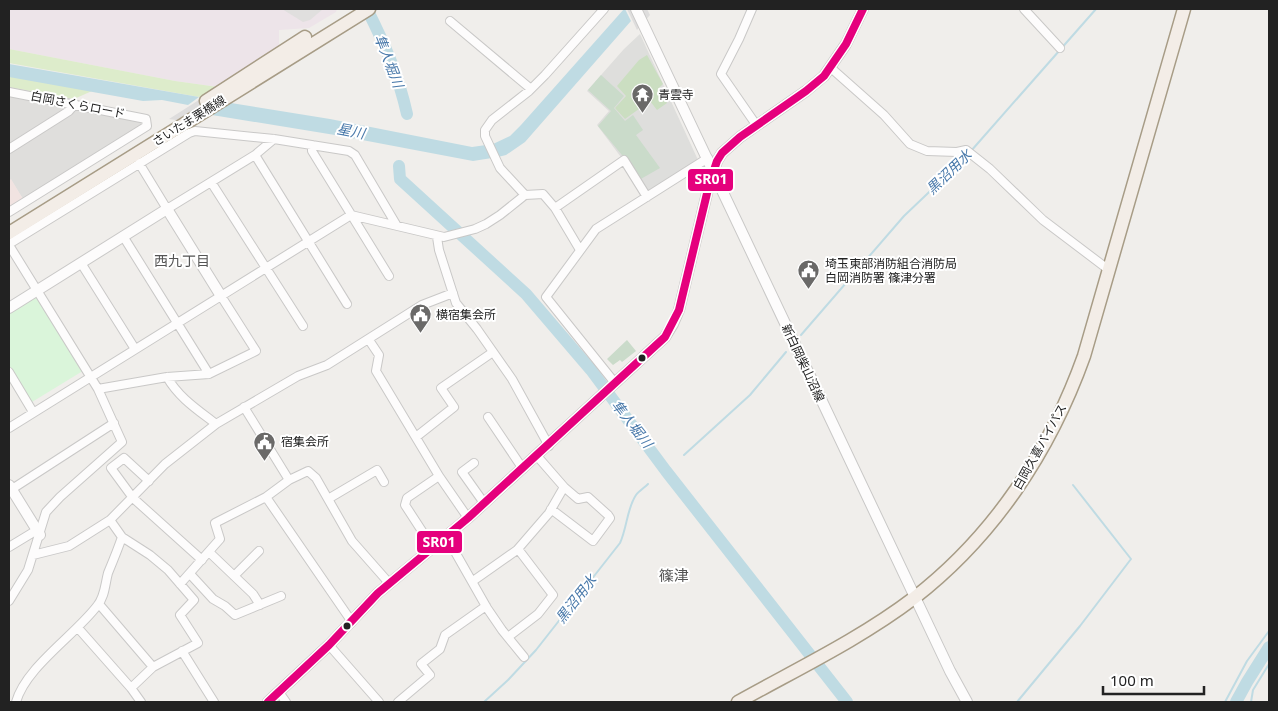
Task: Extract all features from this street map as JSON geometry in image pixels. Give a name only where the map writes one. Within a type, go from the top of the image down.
[{"type":"main road","name":"白岡久喜バイパス","points":[[738,702],[869,629],[915,597],[958,559],[986,529],[1010,500],[1034,463],[1052,432],[1084,356],[1184,9]]},
{"type":"main road","name":"さいたま栗橋線","points":[[9,233],[226,93],[361,10]]},
{"type":"main road","name":"さいたま栗橋線","points":[[9,224],[182,121]]},
{"type":"street","points":[[525,195],[500,168],[484,136],[485,130],[492,120],[531,89],[545,75],[604,9]]},
{"type":"street","name":"新白岡柴山沼線","points":[[636,9],[950,671],[967,702]]},
{"type":"street","points":[[752,9],[740,39],[721,74],[757,126]]},
{"type":"street","points":[[268,702],[329,646],[389,583],[484,504],[655,348],[673,324],[679,310],[713,170],[717,161],[730,145],[806,91],[831,68],[846,44],[863,9]]},
{"type":"street","points":[[1024,9],[1060,48]]},
{"type":"street","points":[[450,21],[531,89]]},
{"type":"street","points":[[831,68],[877,108],[910,144],[928,151],[970,153],[990,169],[1043,220],[1109,270]]},
{"type":"street","name":"白岡さくらロード","points":[[9,92],[146,119],[147,126],[9,212]]},
{"type":"street","points":[[9,149],[69,111],[75,104]]},
{"type":"street","points":[[9,601],[28,570],[46,512],[60,497],[122,442],[98,390],[9,245],[194,131],[274,139],[349,151],[355,155],[397,226]]},
{"type":"street","points":[[9,308],[255,155],[274,139]]},
{"type":"street","points":[[312,145],[312,151],[389,276]]},
{"type":"street","points":[[255,155],[310,241],[347,304]]},
{"type":"street","points":[[614,384],[546,297],[596,229],[708,158]]},
{"type":"street","points":[[555,208],[624,160],[647,196]]},
{"type":"street","points":[[98,390],[167,378],[209,374],[256,351],[139,164]]},
{"type":"street","points":[[211,182],[303,326]]},
{"type":"street","points":[[9,428],[351,215],[437,237],[451,236],[475,229],[500,215],[525,195],[543,194],[555,208],[580,250]]},
{"type":"street","points":[[123,236],[209,374]]},
{"type":"street","points":[[437,237],[439,250],[453,293],[461,309],[477,328],[512,379],[549,446]]},
{"type":"street","points":[[81,263],[135,349]]},
{"type":"street","points":[[33,555],[69,546],[110,520],[165,464],[216,424],[298,376],[327,365],[422,305],[453,293]]},
{"type":"street","points":[[369,340],[379,355],[376,371],[439,476],[468,518]]},
{"type":"street","points":[[416,437],[454,407],[441,388],[493,352]]},
{"type":"street","points":[[9,372],[33,412]]},
{"type":"street","points":[[167,378],[173,388],[188,403],[216,424]]},
{"type":"street","points":[[244,407],[289,480]]},
{"type":"street","points":[[488,417],[523,469]]},
{"type":"street","points":[[38,533],[10,489],[114,423]]},
{"type":"street","points":[[537,456],[564,487],[578,499],[588,497],[610,518],[593,541],[551,509]]},
{"type":"street","points":[[149,481],[124,458],[111,468],[133,498],[202,560]]},
{"type":"street","points":[[474,464],[462,472],[484,504]]},
{"type":"street","points":[[328,499],[377,470],[384,482]]},
{"type":"street","points":[[180,584],[220,538],[215,522],[266,496],[289,480],[308,471],[316,478],[352,541],[389,583]]},
{"type":"street","points":[[433,548],[404,505],[406,498],[439,476]]},
{"type":"street","points":[[473,581],[518,549],[551,509],[564,487]]},
{"type":"street","points":[[266,496],[352,622]]},
{"type":"street","points":[[110,520],[122,537],[150,555],[194,600],[180,615],[198,643],[154,668],[131,688]]},
{"type":"street","points":[[9,547],[38,533]]},
{"type":"street","points":[[446,536],[486,606],[524,657]]},
{"type":"street","points":[[16,702],[25,682],[33,672],[78,628],[99,604],[122,537]]},
{"type":"street","points":[[508,637],[538,614],[553,595],[518,549]]},
{"type":"street","points":[[234,576],[259,551]]},
{"type":"street","points":[[209,552],[253,594],[260,605]]},
{"type":"street","points":[[190,574],[213,599],[235,615],[281,596]]},
{"type":"street","points":[[99,604],[154,668]]},
{"type":"street","points":[[398,702],[430,675],[421,664],[440,649],[445,635],[486,606]]},
{"type":"street","points":[[78,628],[141,702]]},
{"type":"street","points":[[329,646],[379,702]]},
{"type":"street","points":[[182,652],[214,702]]},
{"type":"street","points":[[279,692],[286,702]]},
{"type":"shaded area","points":[[9,9],[337,9],[336,12],[309,28],[279,30],[279,45],[218,87],[175,81],[9,49]]},
{"type":"shaded area","points":[[282,9],[323,9],[310,20],[303,22]]},
{"type":"shaded area","points":[[640,34],[698,160],[647,192],[597,125],[609,111],[587,91],[624,49]]},
{"type":"shaded area","points":[[9,87],[74,99],[143,115],[142,125],[23,199],[11,180],[9,181]]},
{"type":"shaded area","points":[[11,179],[23,199],[9,208],[9,181]]},
{"type":"green space","points":[[9,49],[175,81],[218,87],[199,97],[9,63]]},
{"type":"green space","points":[[647,55],[663,84],[659,88],[667,103],[657,110],[650,101],[625,119],[615,108],[626,96],[617,86],[639,60]]},
{"type":"green space","points":[[601,75],[624,96],[614,108],[625,121],[633,115],[643,130],[636,135],[660,168],[639,180],[626,160],[598,126],[611,111],[588,90]]},
{"type":"green space","points":[[9,76],[92,91],[74,99],[9,87]]},
{"type":"green space","points":[[36,294],[86,369],[32,402],[9,365],[9,313]]},
{"type":"green space","points":[[627,340],[636,351],[622,362],[620,360],[613,365],[607,359]]},
{"type":"water","points":[[624,9],[631,21],[525,142],[506,155],[498,157],[493,144],[510,136],[521,125]]},
{"type":"water","points":[[9,64],[199,97],[188,105],[162,100],[143,101],[9,77]]},
{"type":"water","name":"星川","points":[[231,103],[330,119],[472,147],[486,145],[492,158],[473,161],[341,136],[212,115]]},
{"type":"pier","points":[[627,9],[647,9],[650,15],[637,30]]},
{"type":"pier","points":[[213,91],[197,123],[169,119]]},
{"type":"waterway","name":"隼人堀川","points":[[367,9],[390,60],[407,114]]},
{"type":"waterway","name":"黒沼用水","points":[[971,151],[1096,9]]},
{"type":"waterway","name":"黒沼用水","points":[[801,335],[904,216],[968,155]]},
{"type":"waterway","name":"隼人堀川","points":[[399,166],[400,179],[526,294],[591,370],[666,471],[847,702]]},
{"type":"waterway","name":"黒沼用水","points":[[684,455],[750,395],[786,352]]},
{"type":"waterway","name":"黒沼用水","points":[[484,702],[536,650],[620,543],[633,500],[648,484]]},
{"type":"waterway","points":[[1017,702],[1080,626],[1131,559],[1073,485]]},
{"type":"waterway","points":[[1225,702],[1247,661],[1269,631]]},
{"type":"waterway","points":[[1236,702],[1269,647]]},
{"type":"waterway","points":[[1251,702],[1253,690],[1269,664]]},
{"type":"transit line","name":"SR01","points":[[268,702],[329,645],[378,593],[468,518],[665,337],[679,310],[709,185],[717,161],[722,153],[740,137],[806,91],[824,76],[846,44],[863,9]]},
{"type":"place","name":"青雲寺","points":[[642,114]]},
{"type":"place","name":"埼玉東部消防組合消防局 白岡消防署 篠津分署","points":[[809,290]]},
{"type":"place","name":"横宿集会所","points":[[420,334]]},
{"type":"place","name":"宿集会所","points":[[265,461]]},
{"type":"district","name":"西九丁目","points":[[182,261]]},
{"type":"district","name":"篠津","points":[[674,576]]}]
